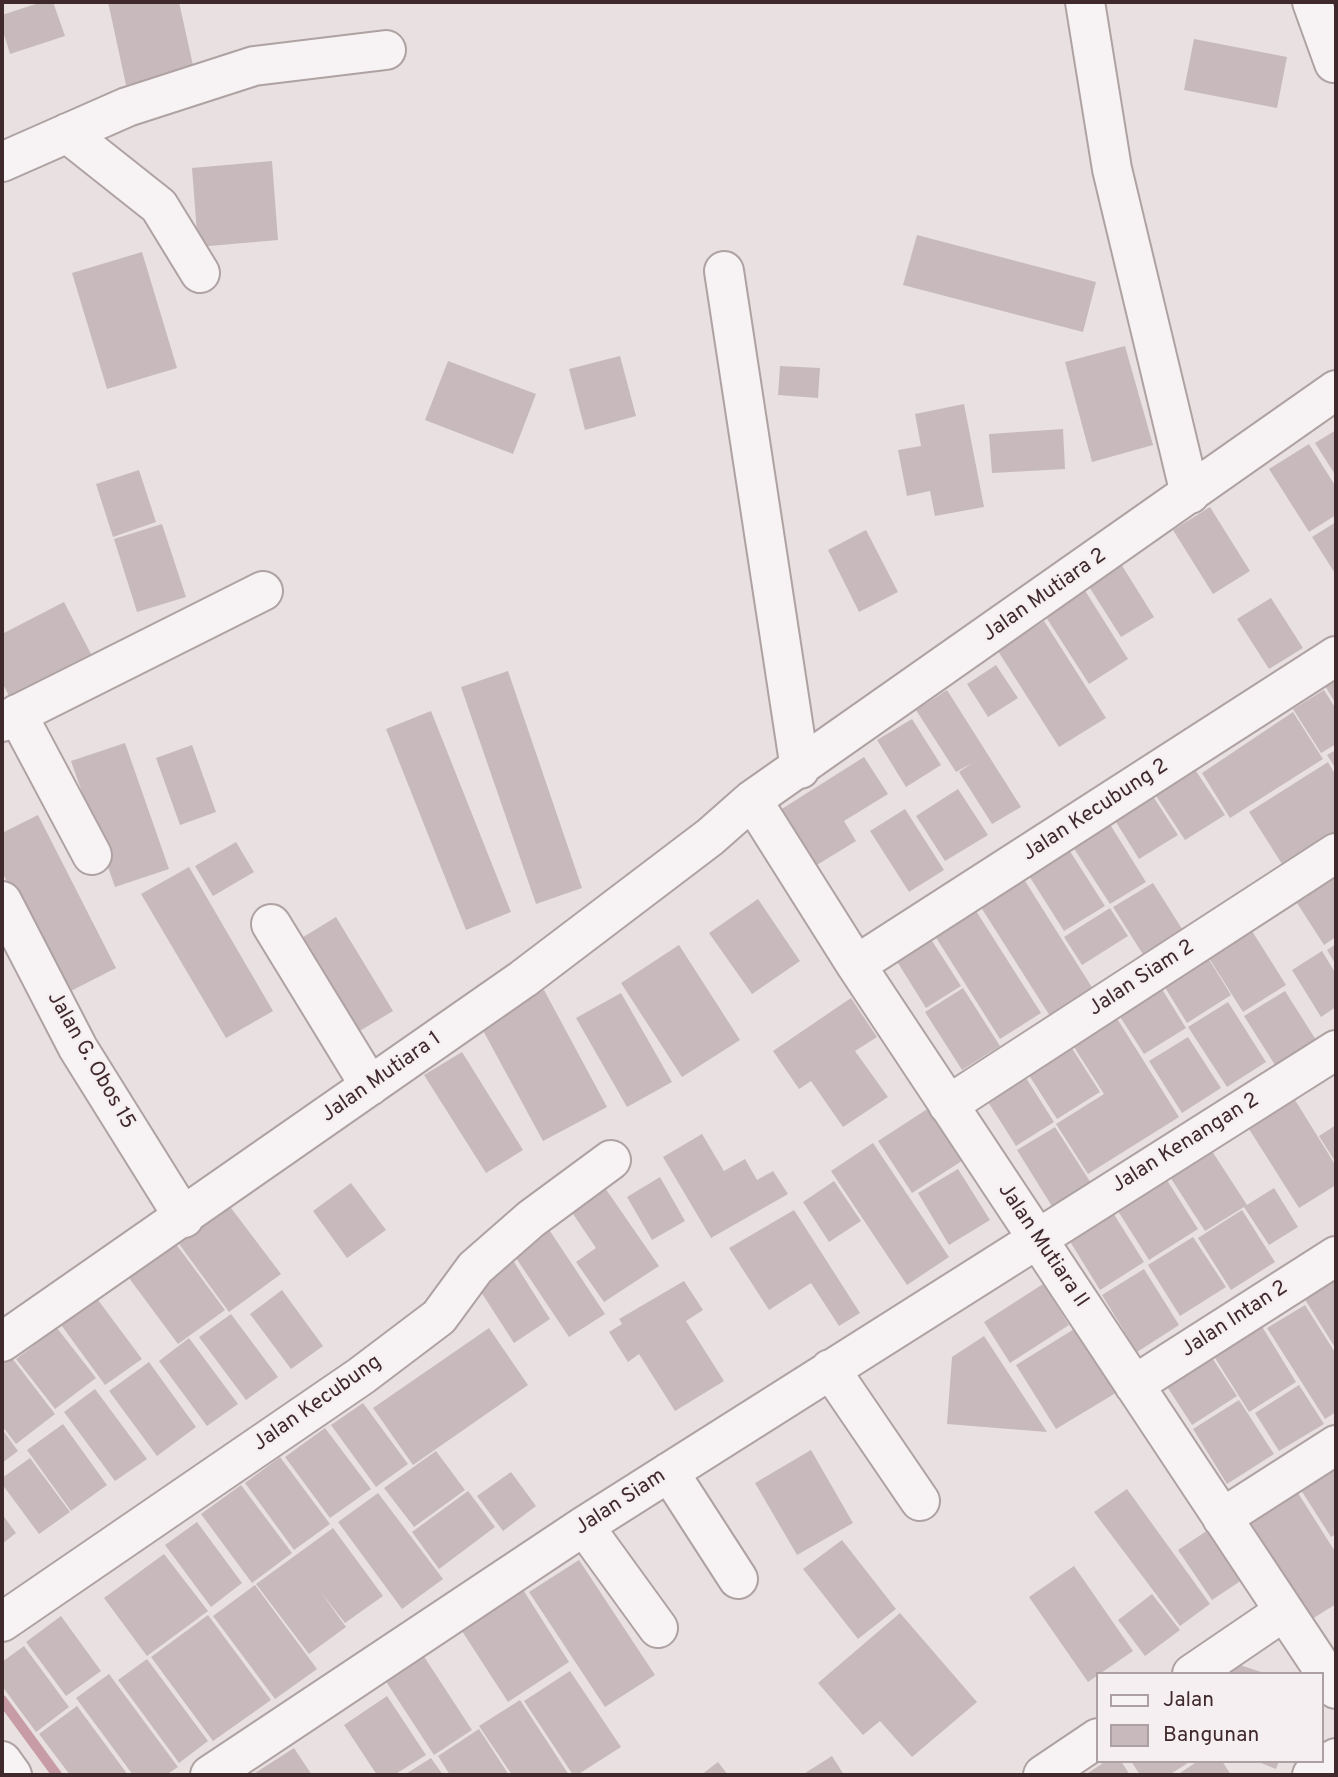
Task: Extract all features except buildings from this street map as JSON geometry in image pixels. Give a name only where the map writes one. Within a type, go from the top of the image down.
[{"type":"street","points":[[1085,2],[1112,169],[1190,494]]},
{"type":"street","points":[[1312,2],[1334,63]]},
{"type":"street","points":[[2,162],[127,107],[254,66],[386,50]]},
{"type":"street","points":[[67,133],[159,206],[200,272]]},
{"type":"street","points":[[724,271],[800,769]]},
{"type":"street","name":"Jalan Mutiara 2","points":[[752,800],[800,769],[1336,390]]},
{"type":"street","points":[[92,855],[9,718],[263,591]]},
{"type":"street","name":"Jalan Kecubung 2","points":[[856,965],[1336,656]]},
{"type":"street","name":"Jalan Mutiara II","points":[[752,800],[856,965],[1283,1612],[1325,1647],[1336,1689]]},
{"type":"street","name":"Jalan Mutiara 1","points":[[2,1342],[184,1218],[607,917],[710,837],[752,800]]},
{"type":"street","name":"Jalan Siam 2","points":[[948,1105],[1336,853]]},
{"type":"street","name":"Jalan G. Obos 15","points":[[2,901],[78,1048],[184,1218]]},
{"type":"street","points":[[271,924],[370,1086]]},
{"type":"street","name":"Jalan Kenangan 2","points":[[1036,1237],[1336,1050]]},
{"type":"street","name":"Jalan Kecubung","points":[[2,1622],[361,1376],[439,1317],[475,1268],[531,1219],[611,1160]]},
{"type":"street","name":"Jalan Siam","points":[[210,1775],[584,1526],[1036,1237]]},
{"type":"street","name":"Jalan Intan 2","points":[[1134,1385],[1336,1256]]},
{"type":"street","points":[[830,1369],[920,1502]]},
{"type":"street","points":[[1222,1518],[1336,1445]]},
{"type":"street","points":[[669,1472],[738,1579]]},
{"type":"street","points":[[584,1526],[658,1629]]},
{"type":"street","points":[[1195,1672],[1283,1612]]},
{"type":"street","points":[[1043,1775],[1096,1739]]},
{"type":"street","points":[[1312,1775],[1336,1758]]},
{"type":"street","points":[[2,1761],[12,1775]]},
{"type":"waterway","points":[[2,1700],[57,1775]]}]
